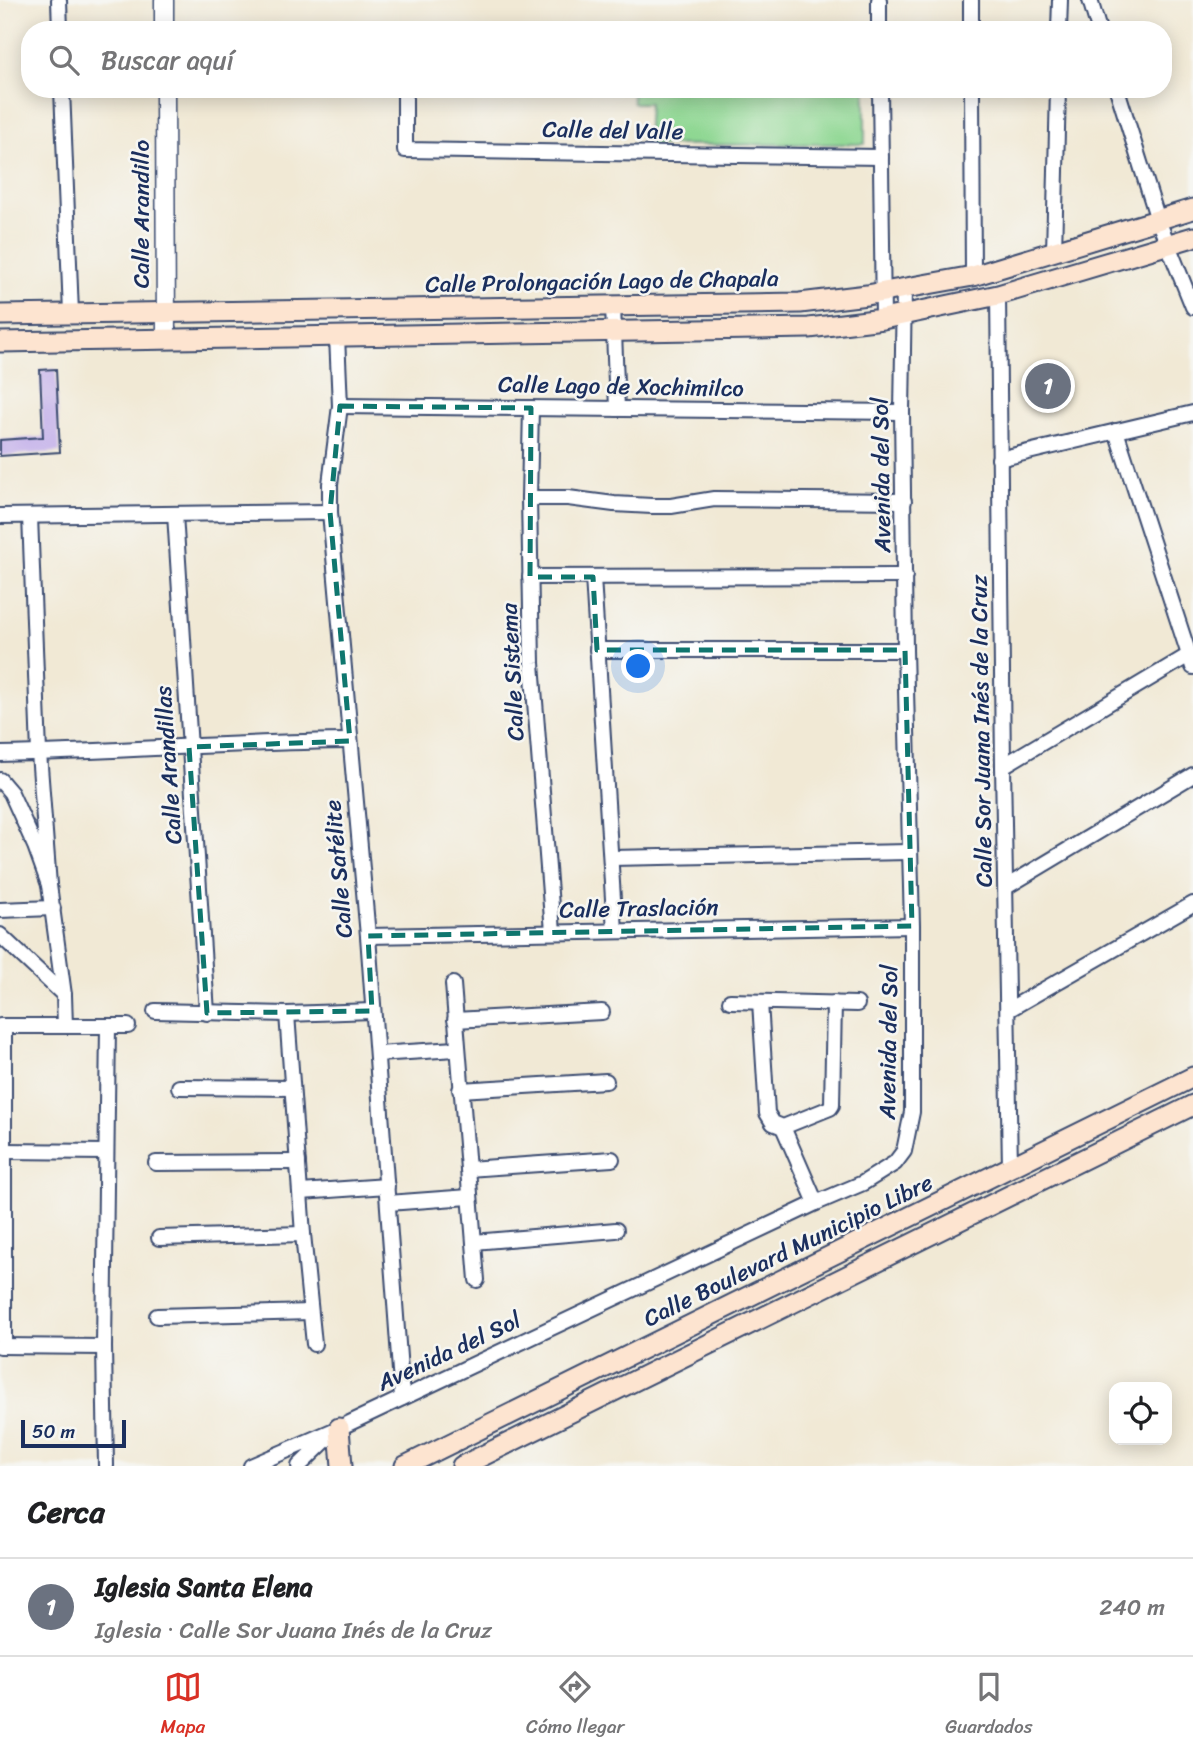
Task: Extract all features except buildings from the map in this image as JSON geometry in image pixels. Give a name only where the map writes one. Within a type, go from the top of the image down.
[{"type":"main road","name":"Calle Prolongación Lago de Chapala","points":[[0,315],[800,303],[974,276],[1193,209]]},
{"type":"main road","points":[[0,342],[809,328],[883,319],[999,295],[1193,237]]},
{"type":"main road","name":"Calle Boulevard Municipio Libre","points":[[405,1466],[1193,1077]]},
{"type":"main road","points":[[461,1466],[1193,1105]]},
{"type":"main road","points":[[339,1428],[342,1466]]},
{"type":"street","points":[[59,0],[60,21]]},
{"type":"street","points":[[164,0],[164,21]]},
{"type":"street","points":[[879,0],[879,21]]},
{"type":"street","points":[[971,0],[971,21]]},
{"type":"street","points":[[1059,21],[1060,0]]},
{"type":"street","points":[[1090,0],[1096,21]]},
{"type":"street","points":[[62,98],[71,313]]},
{"type":"street","name":"Calle Arandillo","points":[[164,98],[166,339]]},
{"type":"street","name":"Calle del Valle","points":[[405,98],[405,150],[881,157]]},
{"type":"street","points":[[880,98],[883,319]]},
{"type":"street","points":[[972,98],[974,276]]},
{"type":"street","points":[[1054,252],[1058,98]]},
{"type":"street","points":[[1120,98],[1158,220],[1170,244],[1193,307]]},
{"type":"street","name":"Avenida del Sol","points":[[251,1466],[339,1428],[881,1174],[895,1163],[904,1151],[912,1112],[912,926],[902,412],[904,288]]},
{"type":"street","name":"Calle Sor Juana Inés de la Cruz","points":[[999,295],[1010,1167]]},
{"type":"street","points":[[613,306],[617,409]]},
{"type":"street","name":"Calle Satélite","points":[[337,336],[340,406],[330,484],[330,512],[368,936],[402,1398]]},
{"type":"street","name":"Calle Lago de Xochimilco","points":[[340,406],[902,412]]},
{"type":"street","name":"Calle Sistema","points":[[531,408],[529,498],[532,663],[552,932]]},
{"type":"street","points":[[999,459],[1193,413]]},
{"type":"street","points":[[1003,766],[1191,661],[1116,431]]},
{"type":"street","points":[[529,498],[568,498],[652,506],[671,506],[714,499],[904,501]]},
{"type":"street","points":[[0,516],[330,512]]},
{"type":"street","name":"Calle Arandillas","points":[[175,514],[207,1013]]},
{"type":"street","points":[[30,516],[39,753],[49,885],[64,995],[65,1026]]},
{"type":"street","points":[[530,577],[905,576]]},
{"type":"street","points":[[593,577],[615,931]]},
{"type":"street","points":[[597,650],[905,650]]},
{"type":"street","points":[[0,754],[255,742],[349,741]]},
{"type":"street","points":[[1006,887],[1193,775]]},
{"type":"street","points":[[0,780],[11,793],[49,885]]},
{"type":"street","points":[[611,858],[909,852]]},
{"type":"street","points":[[1008,1010],[1193,904]]},
{"type":"street","points":[[0,910],[53,908]]},
{"type":"street","name":"Calle Traslación","points":[[368,936],[912,926]]},
{"type":"street","points":[[0,935],[64,995]]},
{"type":"street","points":[[453,984],[456,1049],[477,1280]]},
{"type":"street","points":[[730,1001],[857,1004]]},
{"type":"street","points":[[760,1002],[767,1113],[774,1123],[783,1127],[816,1203]]},
{"type":"street","points":[[783,1127],[832,1105],[834,1003]]},
{"type":"street","points":[[155,1011],[287,1014],[372,1010]]},
{"type":"street","points":[[454,1020],[603,1012]]},
{"type":"street","points":[[287,1014],[314,1344]]},
{"type":"street","points":[[104,1347],[2,1346],[2,1026],[128,1026]]},
{"type":"street","points":[[106,1466],[104,1347],[108,1026]]},
{"type":"street","points":[[377,1054],[456,1049]]},
{"type":"street","points":[[460,1090],[606,1081]]},
{"type":"street","points":[[179,1087],[292,1088]]},
{"type":"street","points":[[4,1151],[106,1152]]},
{"type":"street","points":[[468,1169],[612,1160]]},
{"type":"street","points":[[156,1163],[298,1161]]},
{"type":"street","points":[[301,1192],[387,1186]]},
{"type":"street","points":[[388,1203],[469,1197]]},
{"type":"street","points":[[474,1242],[616,1230]]},
{"type":"street","points":[[159,1238],[303,1234]]},
{"type":"street","points":[[157,1316],[310,1312]]},
{"type":"street","points":[[299,1466],[339,1428]]},
{"type":"highlighted area","points":[[340,406],[531,408],[530,577],[593,577],[597,650],[905,650],[912,926],[368,936],[372,1011],[207,1013],[189,747],[350,741],[330,512]]},
{"type":"green space","points":[[633,98],[865,98],[865,144],[647,145],[649,103],[633,103]]},
{"type":"place","name":"Iglesia Santa Elena","points":[[1048,386]]}]
